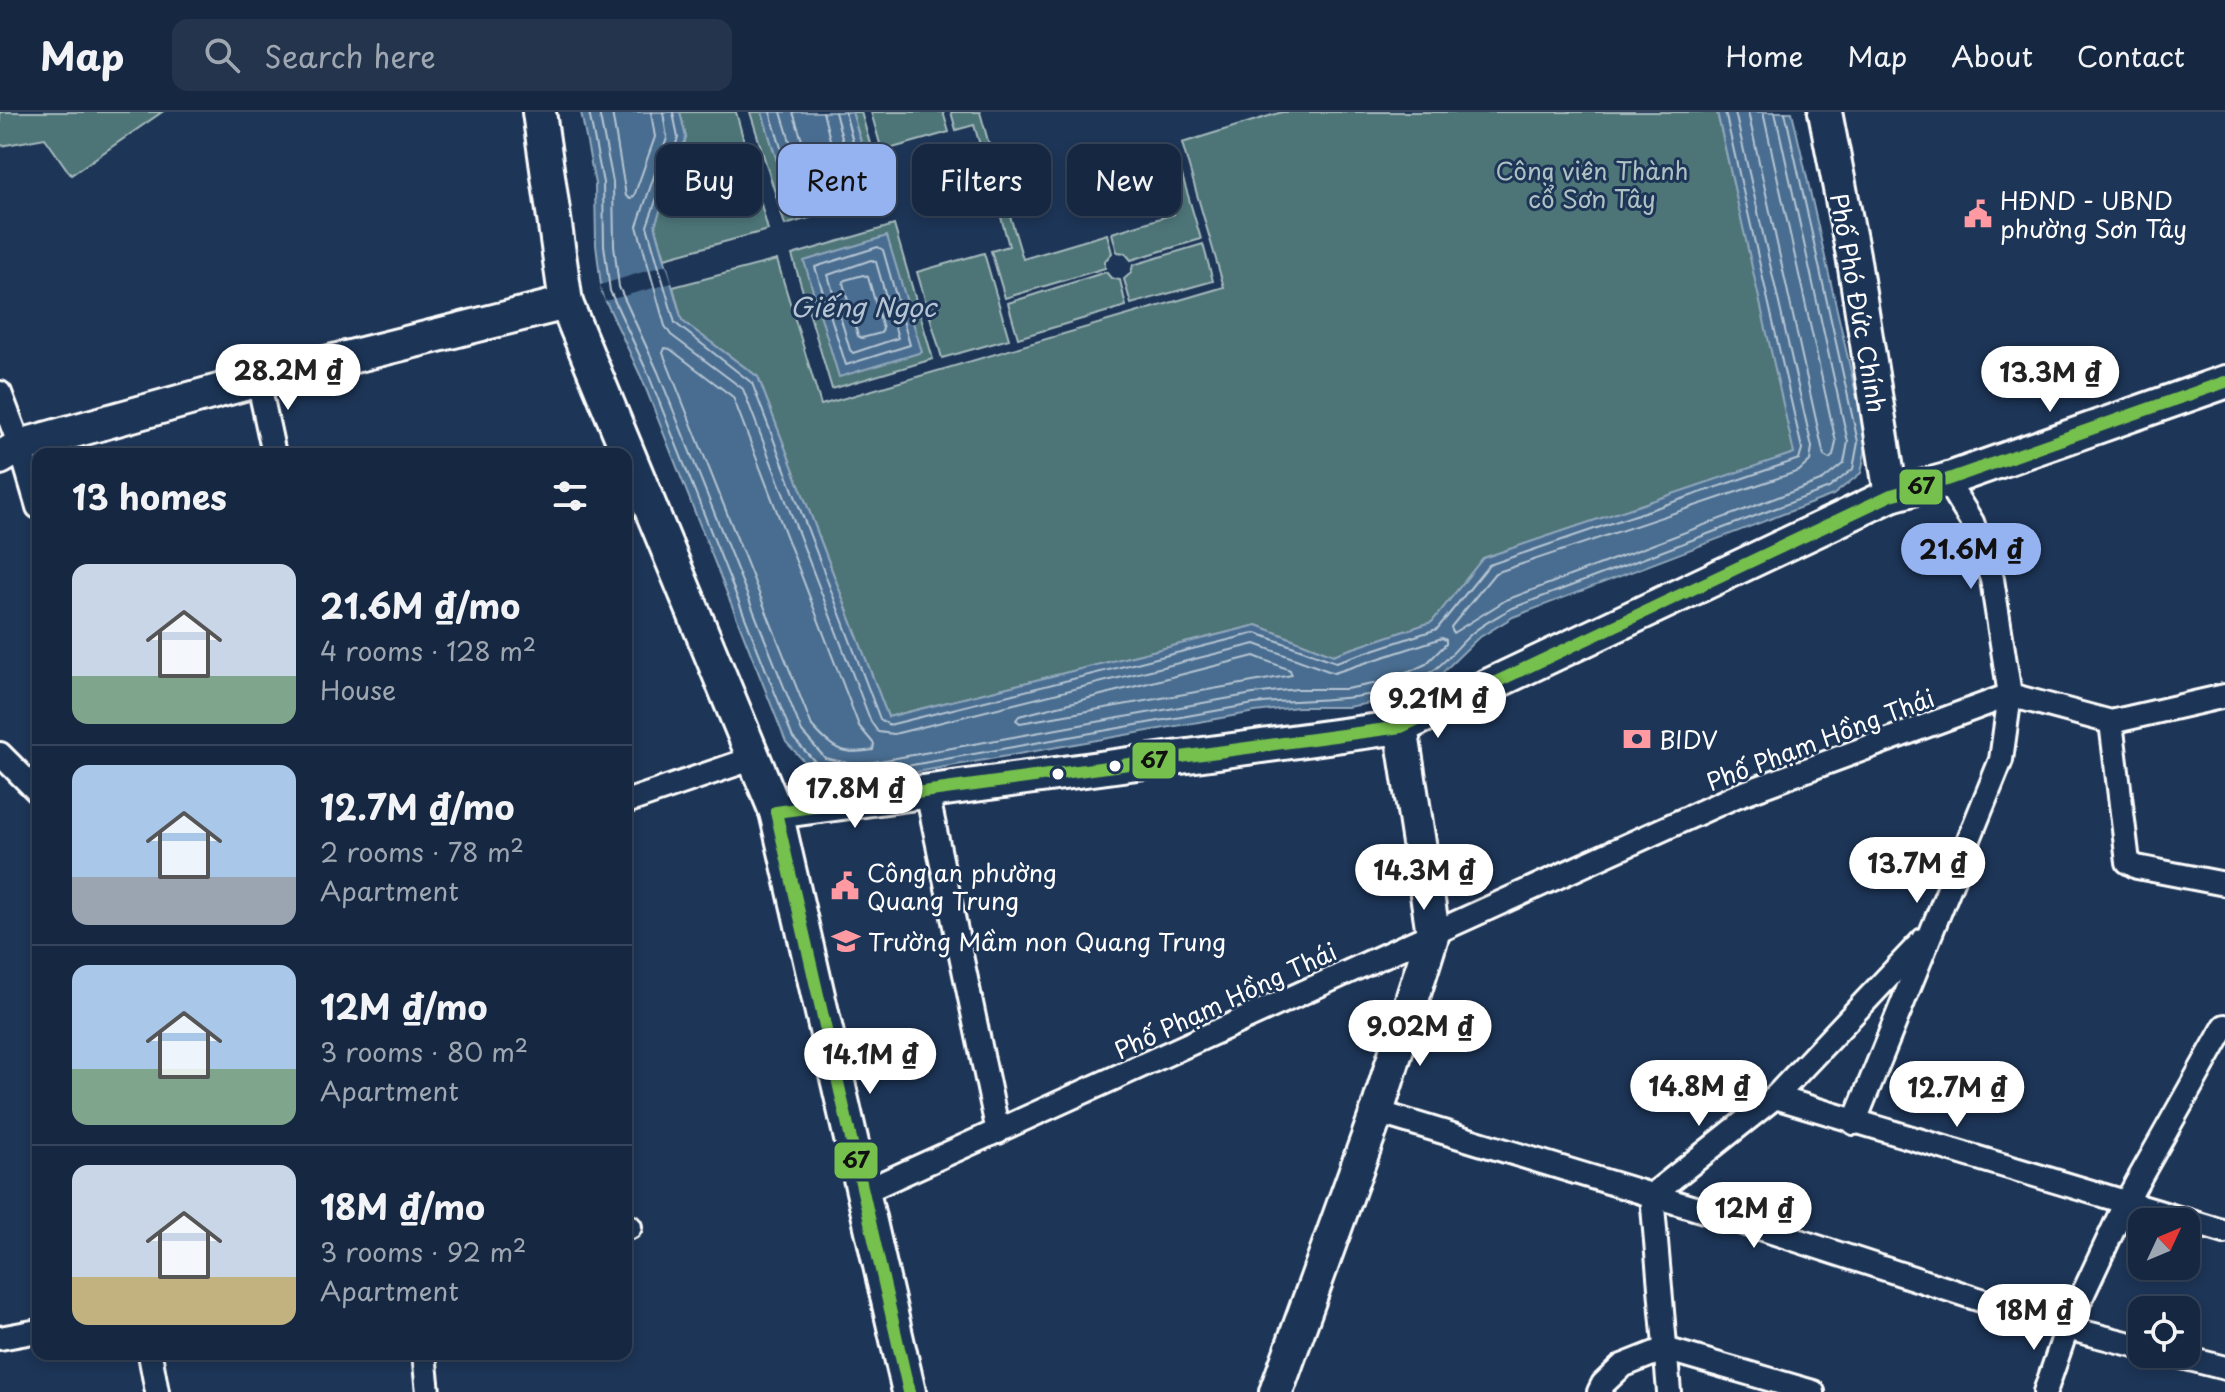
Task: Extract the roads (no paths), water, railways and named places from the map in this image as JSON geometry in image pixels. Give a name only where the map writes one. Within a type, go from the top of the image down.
[{"type":"main road","points":[[539,112],[566,303],[626,448]]},
{"type":"main road","name":"Phố Phó Đức Chính","points":[[1825,112],[1853,255],[1891,495]]},
{"type":"main road","points":[[10,452],[258,380],[566,303]]},
{"type":"main road","points":[[776,812],[1401,727],[1891,495],[1946,480],[2225,382]]},
{"type":"main road","points":[[632,463],[776,812],[909,1392]]},
{"type":"main road","points":[[1276,1392],[1377,1112],[1433,933],[1401,727]]},
{"type":"street","points":[[258,380],[273,448]]},
{"type":"street","points":[[0,393],[10,452],[32,495]]},
{"type":"street","points":[[1854,1123],[2001,760],[2010,695],[1992,579],[1972,522],[1946,480]]},
{"type":"street","points":[[2010,695],[2111,722],[2225,696]]},
{"type":"street","name":"Phố Phạm Hồng Thái","points":[[863,1192],[1736,796],[2010,695]]},
{"type":"street","points":[[2111,722],[2128,862],[2137,867],[2225,884]]},
{"type":"street","points":[[0,754],[32,786]]},
{"type":"street","points":[[632,800],[754,758]]},
{"type":"street","points":[[927,792],[998,1132]]},
{"type":"street","points":[[1652,1195],[1775,1097],[1932,930]]},
{"type":"street","points":[[2045,1392],[2067,1328],[2126,1202],[2225,1026]]},
{"type":"street","points":[[1775,1097],[2225,1232]]},
{"type":"street","points":[[1377,1112],[1652,1195],[2067,1328],[2128,1343]]},
{"type":"street","points":[[1652,1195],[1669,1392]]},
{"type":"street","points":[[0,1338],[32,1332]]},
{"type":"street","points":[[1599,1392],[1622,1366],[1665,1349],[1813,1392]]},
{"type":"street","points":[[151,1360],[157,1392]]},
{"type":"street","points":[[425,1360],[428,1392]]},
{"type":"street","points":[[2200,1362],[2225,1368]]},
{"type":"water","points":[[581,112],[680,112],[686,138],[684,144],[656,144],[658,216],[655,225],[682,321],[758,377],[888,717],[1257,625],[1333,655],[1432,622],[1483,558],[1794,453],[1717,112],[1792,112],[1867,442],[1861,473],[1833,495],[1513,617],[1477,639],[1436,679],[1395,699],[1347,707],[1298,707],[1255,712],[855,783],[816,774],[786,742],[642,379],[602,293],[596,245],[595,184]]},
{"type":"water","points":[[762,112],[852,112],[862,144],[778,144],[778,164]]},
{"type":"water","name":"Giếng Ngọc","points":[[887,236],[922,352],[839,377],[804,261]]},
{"type":"place","name":"HĐND - UBND phường Sơn Tây","points":[[1978,214]]},
{"type":"place","name":"BIDV","points":[[1637,739]]},
{"type":"place","name":"Công an phường Quang Trung","points":[[845,886]]},
{"type":"place","name":"Trường Mầm non Quang Trung","points":[[846,941]]},
{"type":"park label","name":"Công viên Thành cổ Sơn Tây","points":[[1592,184]]}]
